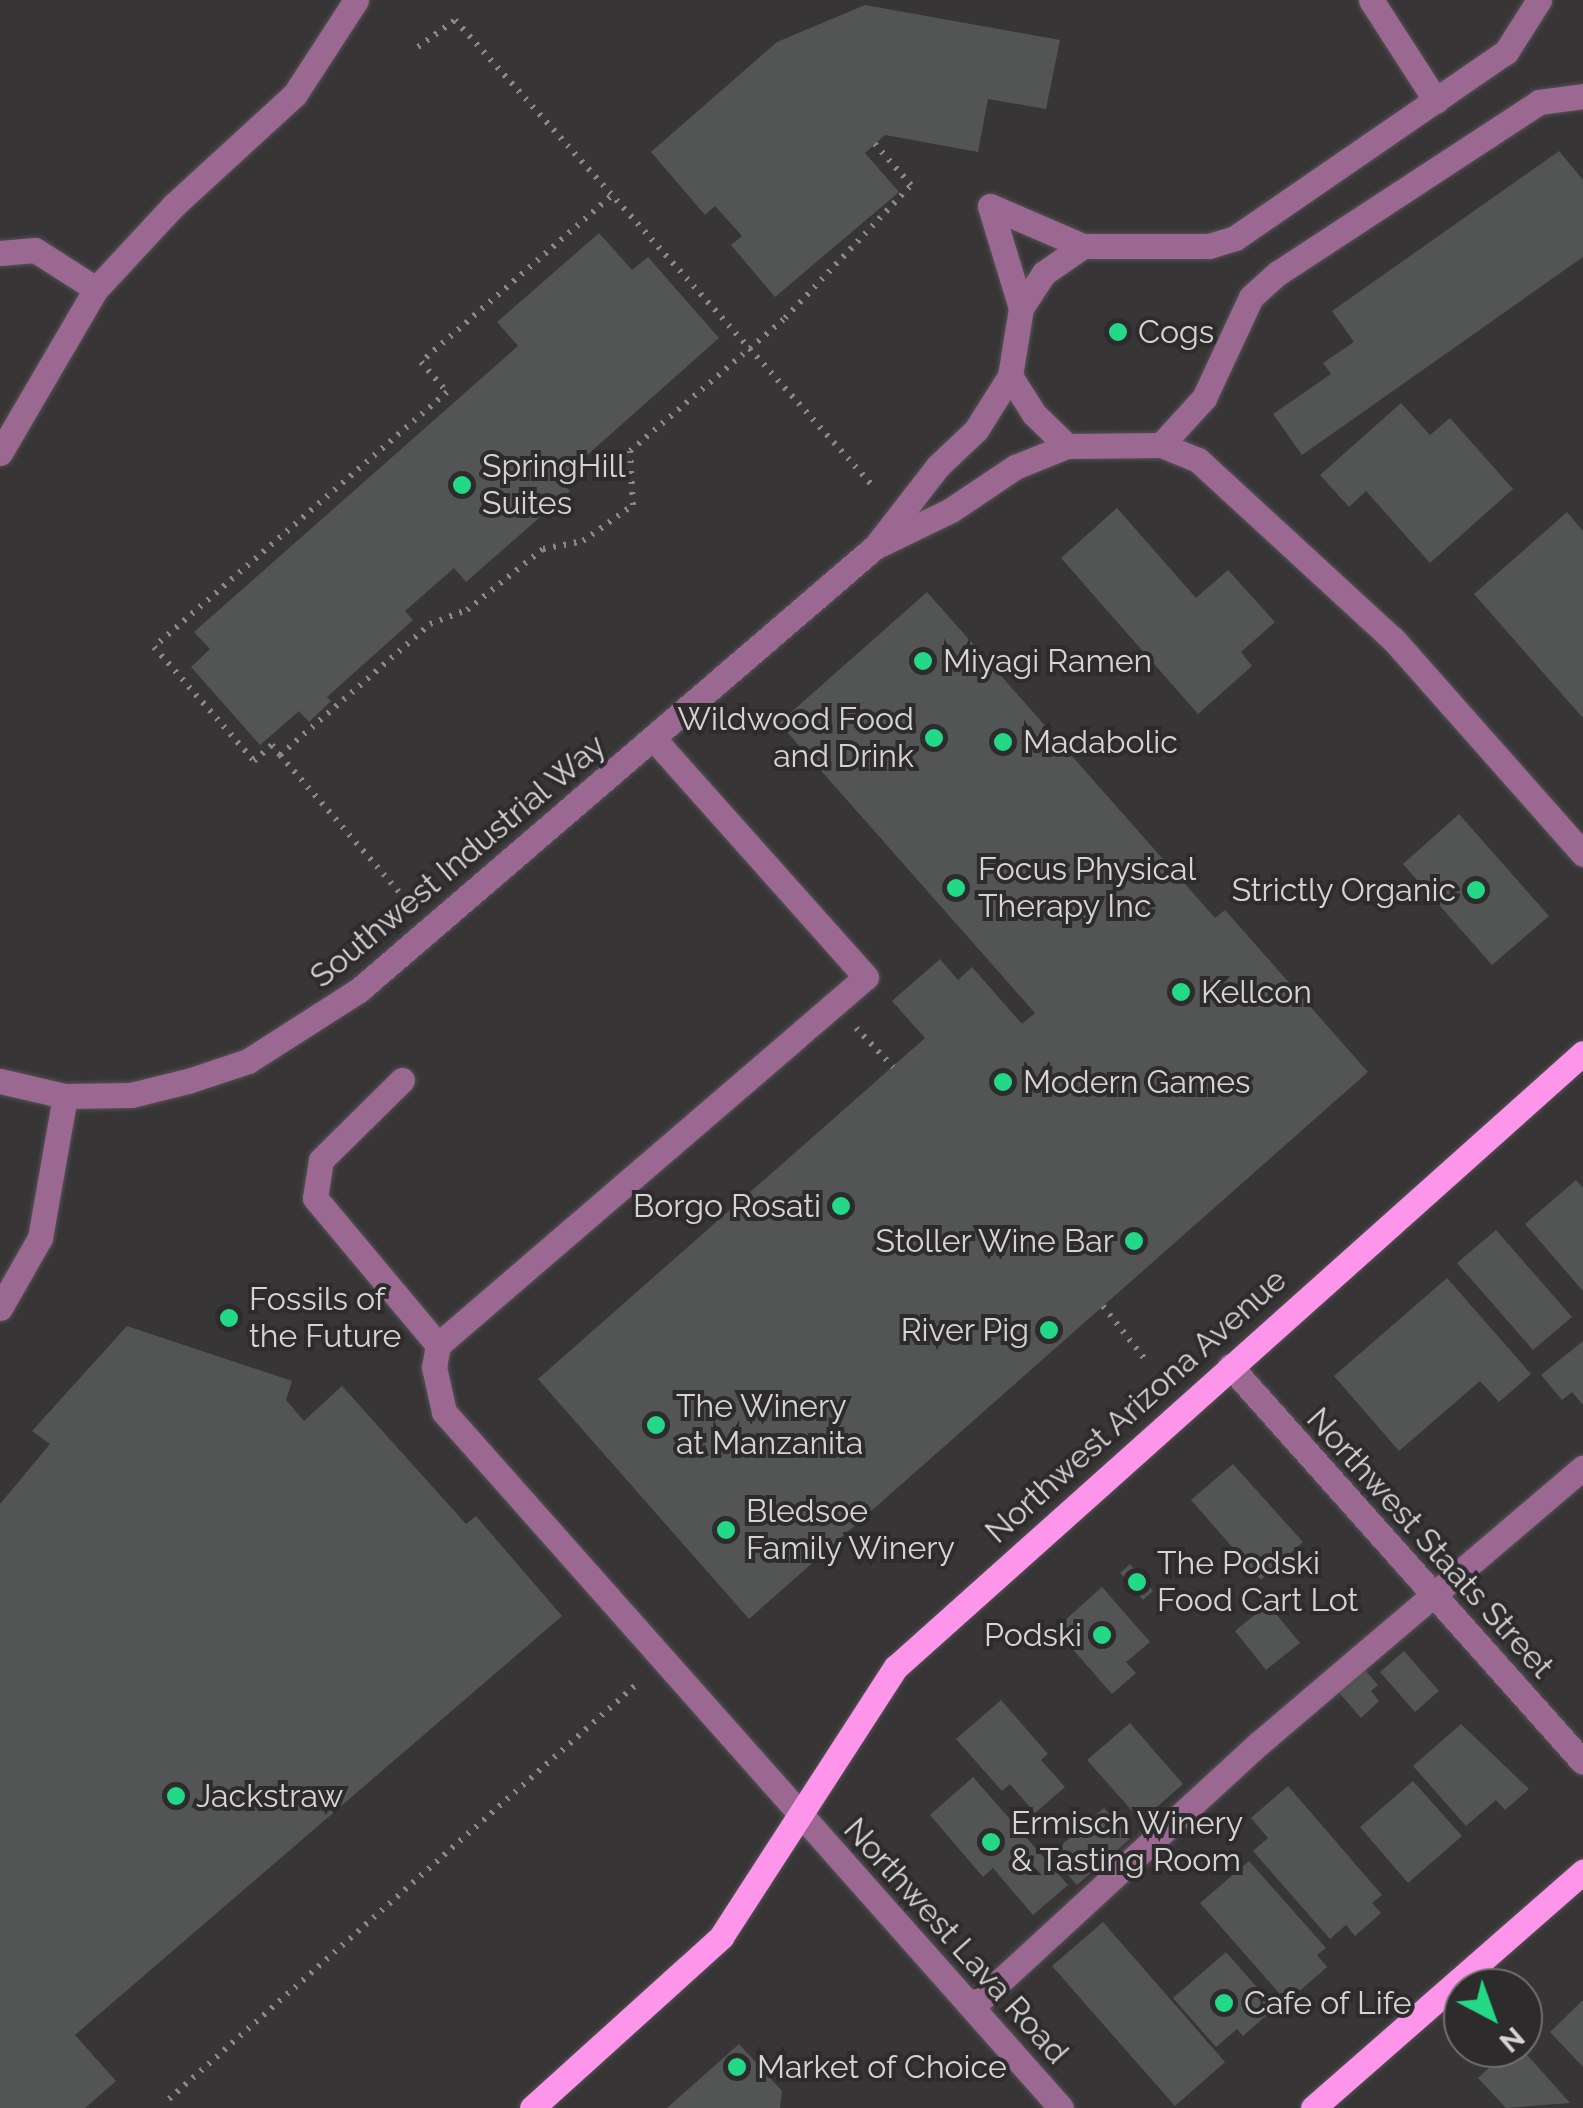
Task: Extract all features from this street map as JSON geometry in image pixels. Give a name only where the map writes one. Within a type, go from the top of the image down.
[{"type":"main road","name":"Northwest Arizona Avenue","points":[[532,2108],[721,1938],[896,1667],[1583,1053]]},
{"type":"main road","points":[[1313,2108],[1583,1872]]},
{"type":"street","points":[[0,454],[96,290],[174,205],[295,94],[356,0]]},
{"type":"street","points":[[1371,0],[1436,101]]},
{"type":"street","points":[[1021,308],[990,206],[1083,246],[1210,246],[1235,238],[1506,52],[1539,0]]},
{"type":"street","points":[[1583,96],[1539,102],[1278,272],[1251,297],[1204,398],[1162,445],[1198,460],[1380,626],[1583,854]]},
{"type":"street","name":"Southwest Industrial Way","points":[[0,1081],[65,1096],[131,1095],[188,1082],[248,1061],[303,1030],[436,930],[876,546],[938,466],[976,430],[1010,376],[1021,308],[1044,273],[1083,246]]},
{"type":"street","points":[[0,253],[35,250],[96,290]]},
{"type":"street","points":[[1010,376],[1034,414],[1067,446]]},
{"type":"street","name":"Southwest Industrial Way","points":[[876,546],[951,510],[1015,467],[1067,446],[1090,450],[1162,445]]},
{"type":"street","points":[[402,1080],[321,1160],[314,1198],[438,1345],[866,977],[654,740]]},
{"type":"street","points":[[0,1308],[40,1238],[65,1096]]},
{"type":"street","name":"Northwest Lava Road","points":[[438,1345],[434,1367],[444,1412],[662,1662],[738,1737],[802,1816],[1062,2108]]},
{"type":"street","name":"Northwest Staats Street","points":[[1230,1366],[1583,1762]]},
{"type":"street","points":[[972,2008],[1256,1745],[1583,1468]]},
{"type":"path","points":[[418,47],[455,20],[746,351],[872,485]]},
{"type":"path","points":[[280,755],[430,624],[467,610],[543,548],[583,541],[633,504],[630,451],[746,351],[911,185],[875,144]]},
{"type":"path","points":[[399,892],[272,745],[254,760],[154,647],[447,392],[420,362],[610,197]]},
{"type":"path","points":[[835,1005],[893,1067]]},
{"type":"path","points":[[1103,1306],[1144,1358]]},
{"type":"path","points":[[169,2099],[662,1662]]},
{"type":"building","points":[[865,5],[1060,40],[1046,109],[988,99],[978,152],[885,135],[865,153],[899,192],[775,297],[731,245],[742,236],[715,206],[705,215],[651,152],[777,42]]},
{"type":"building","points":[[1559,151],[1583,180],[1583,257],[1302,455],[1273,414],[1331,374],[1323,363],[1354,342],[1332,311]]},
{"type":"building","name":"SpringHill Suites","points":[[599,233],[632,270],[648,257],[719,338],[559,480],[570,491],[466,582],[454,568],[405,611],[413,620],[327,697],[331,701],[309,722],[299,711],[260,745],[191,667],[210,649],[194,632],[518,346],[497,322]]},
{"type":"building","points":[[1401,403],[1430,435],[1450,418],[1513,489],[1430,563],[1366,491],[1349,507],[1320,475]]},
{"type":"building","points":[[1117,508],[1196,598],[1228,570],[1275,622],[1241,652],[1252,666],[1198,714],[1061,558]]},
{"type":"building","points":[[1567,512],[1583,531],[1583,718],[1474,594]]},
{"type":"building","points":[[927,592],[1215,918],[1225,910],[1368,1072],[749,1619],[538,1379],[925,1038],[892,1001],[940,959],[958,980],[972,967],[1022,1024],[1035,1013],[779,723]]},
{"type":"building","name":"Strictly Organic","points":[[1459,814],[1549,916],[1492,965],[1403,864]]},
{"type":"building","points":[[1576,1180],[1583,1188],[1583,1291],[1525,1224]]},
{"type":"building","points":[[1496,1230],[1572,1317],[1533,1350],[1457,1263]]},
{"type":"building","points":[[1447,1278],[1531,1374],[1499,1402],[1480,1381],[1399,1451],[1334,1376]]},
{"type":"building","name":"Jackstraw","points":[[127,1326],[292,1381],[286,1400],[304,1421],[342,1386],[466,1524],[476,1516],[562,1616],[75,2035],[116,2081],[85,2108],[0,2108],[0,1504],[50,1444],[32,1431]]},
{"type":"building","points":[[1583,1341],[1583,1405],[1572,1392],[1562,1400],[1541,1375]]},
{"type":"building","points":[[1233,1464],[1303,1542],[1261,1580],[1191,1500]]},
{"type":"building","name":"The Podski Food Cart Lot","points":[[1130,1564],[1153,1591],[1143,1600],[1120,1573]]},
{"type":"building","name":"Podski","points":[[1102,1587],[1150,1642],[1126,1662],[1136,1673],[1112,1694],[1055,1629]]},
{"type":"building","points":[[1268,1604],[1300,1643],[1266,1670],[1235,1631]]},
{"type":"building","points":[[1404,1651],[1439,1691],[1415,1712],[1380,1672]]},
{"type":"building","points":[[1360,1664],[1378,1685],[1371,1691],[1379,1701],[1361,1718],[1334,1687]]},
{"type":"building","points":[[1001,1700],[1048,1754],[1041,1760],[1065,1787],[1035,1813],[1010,1784],[1002,1791],[956,1739]]},
{"type":"building","points":[[1130,1723],[1183,1784],[1141,1821],[1087,1760]]},
{"type":"building","points":[[1461,1724],[1529,1789],[1505,1810],[1496,1800],[1466,1826],[1413,1766]]},
{"type":"building","name":"Ermisch Winery & Tasting Room","points":[[973,1777],[1068,1885],[1033,1915],[993,1868],[983,1877],[930,1815]]},
{"type":"building","points":[[1413,1781],[1462,1836],[1408,1883],[1360,1827]]},
{"type":"building","points":[[1288,1786],[1382,1895],[1372,1903],[1381,1913],[1355,1936],[1346,1925],[1330,1939],[1253,1851],[1268,1838],[1251,1818]]},
{"type":"building","points":[[1104,1808],[1130,1839],[1077,1885],[1050,1855]]},
{"type":"building","points":[[1249,1861],[1326,1948],[1317,1955],[1327,1967],[1287,2002],[1200,1903]]},
{"type":"building","points":[[1103,1922],[1225,2062],[1175,2106],[1052,1966]]},
{"type":"building","name":"Cafe of Life","points":[[1226,1952],[1275,2008],[1243,2036],[1237,2029],[1216,2047],[1173,1998]]},
{"type":"building","points":[[1583,2000],[1583,2067],[1550,2032]]},
{"type":"building","name":"Market of Choice","points":[[739,2044],[782,2091],[780,2108],[667,2108]]},
{"type":"building","points":[[1489,2068],[1539,2068],[1570,2103],[1506,2108],[1478,2078]]},
{"type":"place","name":"Cogs","points":[[1118,332]]},
{"type":"place","name":"SpringHill Suites","points":[[462,485]]},
{"type":"place","name":"Miyagi Ramen","points":[[923,661]]},
{"type":"place","name":"Wildwood Food and Drink","points":[[934,738]]},
{"type":"place","name":"Madabolic","points":[[1003,742]]},
{"type":"place","name":"Focus Physical Therapy Inc","points":[[956,888]]},
{"type":"place","name":"Strictly Organic","points":[[1476,890]]},
{"type":"place","name":"Kellcon","points":[[1181,992]]},
{"type":"place","name":"Modern Games","points":[[1003,1082]]},
{"type":"place","name":"Borgo Rosati","points":[[841,1206]]},
{"type":"place","name":"Stoller Wine Bar","points":[[1134,1241]]},
{"type":"place","name":"Fossils of the Future","points":[[229,1318]]},
{"type":"place","name":"River Pig","points":[[1049,1330]]},
{"type":"place","name":"The Winery at Manzanita","points":[[656,1425]]},
{"type":"place","name":"Bledsoe Family Winery","points":[[726,1530]]},
{"type":"place","name":"The Podski Food Cart Lot","points":[[1137,1582]]},
{"type":"place","name":"Podski","points":[[1102,1635]]},
{"type":"place","name":"Jackstraw","points":[[176,1796]]},
{"type":"place","name":"Ermisch Winery & Tasting Room","points":[[991,1842]]},
{"type":"place","name":"Cafe of Life","points":[[1224,2003]]},
{"type":"place","name":"Market of Choice","points":[[737,2067]]}]
